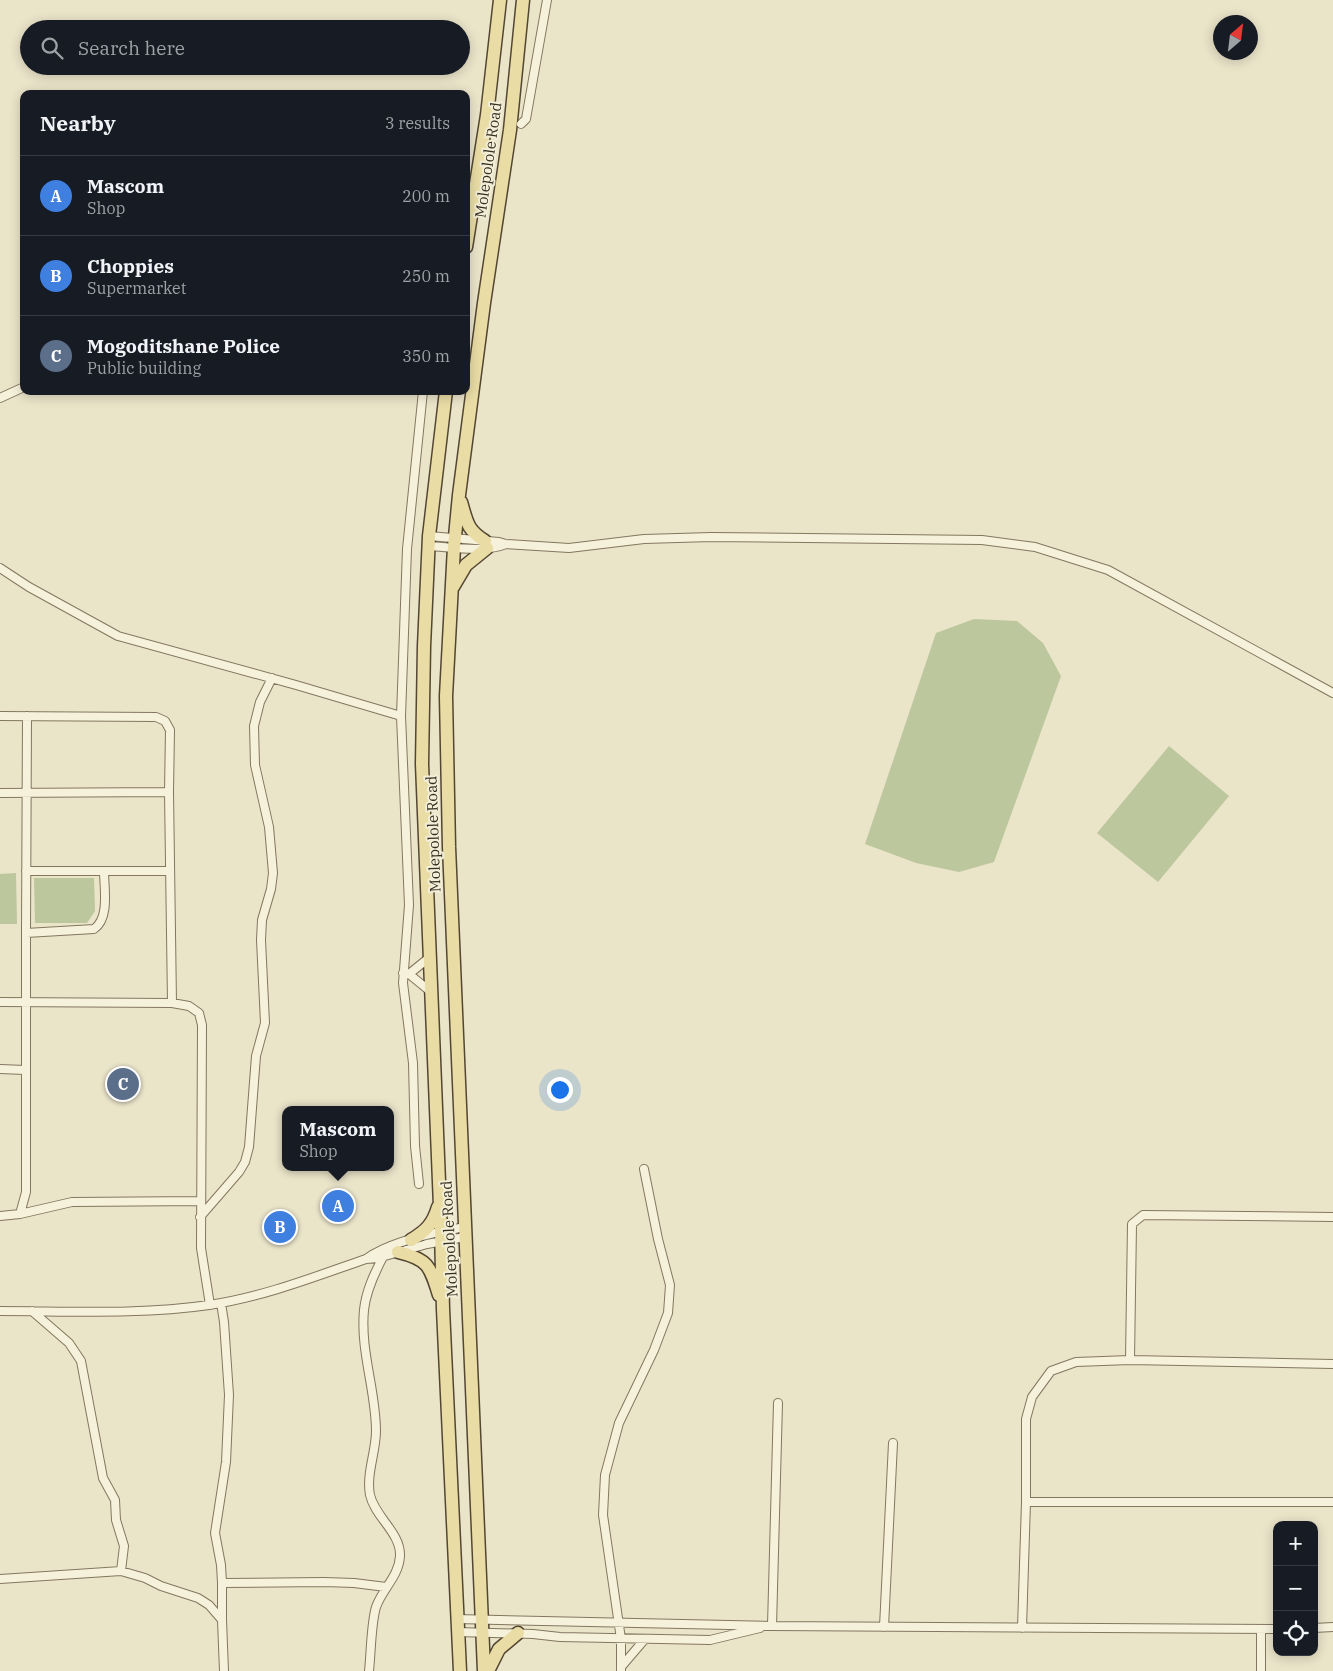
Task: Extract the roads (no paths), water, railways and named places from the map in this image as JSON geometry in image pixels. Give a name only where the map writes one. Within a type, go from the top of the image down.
[{"type":"main road","name":"Molepolole Road","points":[[470,222],[487,115],[500,0]]},
{"type":"main road","name":"Molepolole Road","points":[[486,1671],[482,1620],[465,1232],[449,837],[446,696],[454,543],[459,495],[484,303],[510,130],[524,0]]},
{"type":"main road","name":"Molepolole Road","points":[[446,395],[429,541],[424,646],[422,764],[442,1236],[443,1309],[456,1619],[460,1671]]},
{"type":"main road","points":[[451,590],[466,565],[486,544],[468,526],[459,495]]},
{"type":"main road","points":[[411,1240],[425,1232],[433,1222],[440,1201]]},
{"type":"main road","points":[[398,1252],[418,1257],[424,1262],[432,1273],[443,1309]]},
{"type":"main road","points":[[486,1671],[499,1649],[518,1633]]},
{"type":"street","points":[[521,124],[526,119],[547,0]]},
{"type":"street","points":[[0,398],[20,389]]},
{"type":"street","points":[[419,1184],[415,1146],[415,1100],[406,974],[409,905],[401,716],[407,549],[423,395]]},
{"type":"street","points":[[429,541],[569,548],[644,539],[711,537],[982,540],[1035,547],[1108,570],[1333,693]]},
{"type":"street","points":[[0,568],[29,587],[118,636],[401,716]]},
{"type":"street","points":[[200,1218],[240,1172],[249,1147],[256,1056],[265,1023],[261,940],[262,920],[271,889],[272,873],[269,827],[255,764],[254,726],[260,702],[272,678]]},
{"type":"street","points":[[0,716],[156,717],[165,721],[170,730],[172,1003]]},
{"type":"street","points":[[20,1214],[26,1192],[25,1070],[28,716]]},
{"type":"street","points":[[0,793],[169,792]]},
{"type":"street","points":[[26,871],[170,871]]},
{"type":"street","points":[[26,933],[94,929],[98,926],[104,915],[104,871]]},
{"type":"street","points":[[406,974],[430,957]]},
{"type":"street","points":[[406,974],[431,992]]},
{"type":"street","points":[[0,1002],[172,1003],[189,1006],[199,1013],[202,1025],[201,1248],[210,1305]]},
{"type":"street","points":[[0,1070],[25,1070]]},
{"type":"street","points":[[621,1669],[621,1639],[603,1514],[605,1475],[619,1424],[654,1350],[668,1313],[670,1285],[658,1239],[644,1169]]},
{"type":"street","points":[[0,1216],[20,1214],[72,1202],[200,1201]]},
{"type":"street","points":[[1130,1360],[1132,1224],[1143,1214],[1333,1217]]},
{"type":"street","points":[[366,1259],[376,1252],[411,1240],[465,1232]]},
{"type":"street","points":[[0,1310],[151,1310],[210,1305],[290,1286],[366,1259],[383,1257],[442,1236]]},
{"type":"street","points":[[369,1671],[375,1612],[386,1587],[397,1571],[400,1555],[396,1540],[378,1514],[370,1493],[369,1481],[376,1436],[376,1419],[364,1330],[364,1310],[368,1290],[383,1257]]},
{"type":"street","points":[[221,1303],[224,1322],[228,1395],[226,1453],[216,1533],[221,1565],[224,1671]]},
{"type":"street","points":[[32,1311],[69,1343],[81,1361],[103,1478],[115,1500],[116,1520],[124,1546],[121,1571]]},
{"type":"street","points":[[1022,1628],[1026,1502],[1026,1420],[1032,1397],[1051,1371],[1076,1362],[1130,1360],[1333,1364]]},
{"type":"street","points":[[772,1626],[778,1403]]},
{"type":"street","points":[[884,1627],[893,1443]]},
{"type":"street","points":[[1026,1502],[1333,1502]]},
{"type":"street","points":[[0,1578],[121,1571],[198,1598],[209,1605],[222,1620]]},
{"type":"street","points":[[222,1583],[324,1582],[386,1587]]},
{"type":"street","points":[[456,1619],[772,1626],[1273,1629]]},
{"type":"street","points":[[532,1621],[533,1634]]},
{"type":"street","points":[[457,1632],[518,1633],[560,1637],[621,1639],[710,1640],[772,1626]]},
{"type":"street","points":[[1318,1628],[1333,1627]]},
{"type":"street","points":[[1261,1630],[1261,1671]]},
{"type":"street","points":[[621,1669],[646,1639]]},
{"type":"place","name":"Mogoditshane Police","points":[[123,1084]]},
{"type":"place","name":"Mascom","points":[[338,1206]]},
{"type":"place","name":"Choppies","points":[[280,1227]]}]
